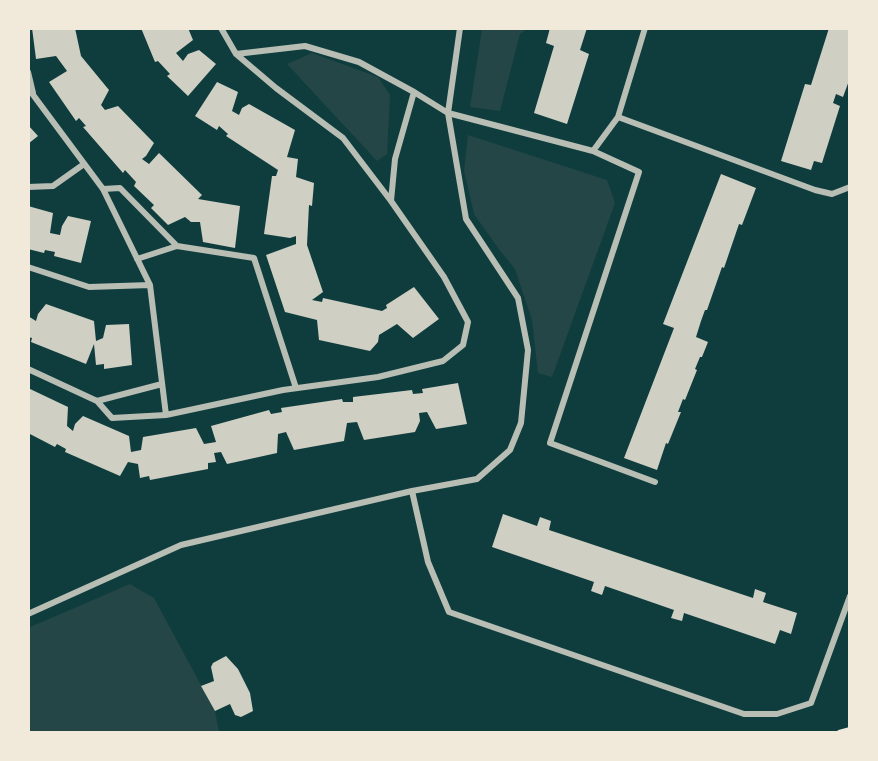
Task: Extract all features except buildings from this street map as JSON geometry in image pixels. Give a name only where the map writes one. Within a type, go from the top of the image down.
[{"type":"street","points":[[28,369],[97,401],[112,418],[166,415],[296,388],[378,376],[443,361],[463,345],[468,322],[444,277],[343,138],[276,88],[236,54],[221,28]]},
{"type":"street","points":[[28,614],[181,545],[412,491],[477,479],[510,450],[521,423],[528,350],[518,298],[466,219],[448,113],[460,28]]},
{"type":"street","points":[[593,151],[618,117],[645,28]]},
{"type":"street","points":[[236,54],[305,46],[359,62],[448,113],[593,151],[639,172],[550,443],[655,482]]},
{"type":"street","points":[[28,72],[31,91],[103,189],[150,285],[166,415]]},
{"type":"street","points":[[391,201],[395,159],[414,92]]},
{"type":"street","points":[[618,117],[815,190],[832,194],[849,187]]},
{"type":"street","points":[[28,187],[53,186],[84,164]]},
{"type":"street","points":[[103,189],[120,188],[177,246]]},
{"type":"street","points":[[137,259],[177,246],[254,258],[296,388]]},
{"type":"street","points":[[28,267],[89,287],[150,285]]},
{"type":"street","points":[[97,401],[162,384]]},
{"type":"street","points":[[412,491],[428,562],[449,612],[744,714],[777,714],[811,703],[849,596]]},
{"type":"path","points":[[839,732],[849,729]]},
{"type":"shaded area","points":[[482,29],[527,29],[520,34],[500,111],[470,107]]},
{"type":"shaded area","points":[[312,53],[378,77],[390,95],[387,154],[377,161],[287,64]]},
{"type":"shaded area","points":[[468,135],[607,180],[615,203],[552,377],[538,373],[532,320],[515,269],[474,214],[464,171]]},
{"type":"shaded area","points":[[130,584],[154,598],[215,711],[219,732],[29,732],[28,628]]}]
